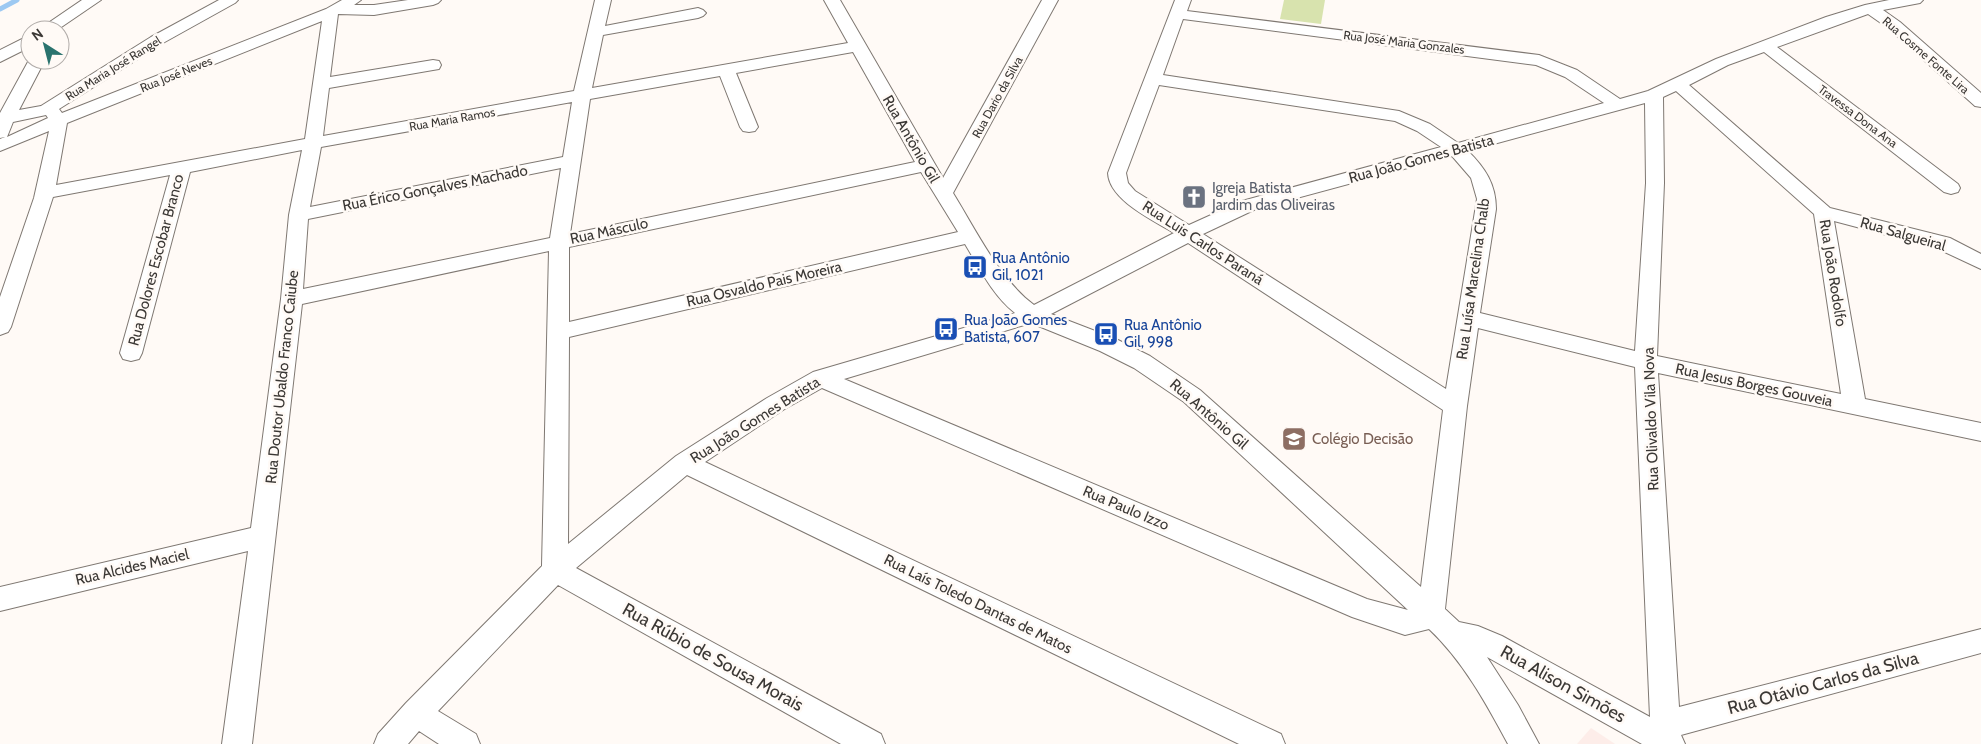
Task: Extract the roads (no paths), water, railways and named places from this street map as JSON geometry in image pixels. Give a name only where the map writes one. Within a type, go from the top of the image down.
[{"type":"street","points":[[63,20],[93,0]]},
{"type":"street","name":"Rua Maria José Rangel","points":[[3,125],[52,115],[157,40],[230,0]]},
{"type":"street","points":[[341,6],[355,11],[371,10],[433,0]]},
{"type":"street","points":[[555,570],[560,242],[582,96],[604,0]]},
{"type":"street","name":"Rua Antônio Gil","points":[[832,0],[926,165],[998,282],[1014,301],[1032,315],[1108,345],[1142,362],[1184,391],[1431,612],[1452,633],[1468,650],[1498,697],[1524,744]]},
{"type":"street","name":"Rua Dario da Silva","points":[[944,194],[1050,0]]},
{"type":"street","name":"Rua João Gomes Batista","points":[[388,744],[555,570],[685,463],[775,404],[821,378],[1032,315],[1229,213],[1249,205],[1654,95],[1722,62],[1832,20],[1870,8],[1915,0]]},
{"type":"street","name":"Rua José Neves","points":[[0,146],[52,115],[341,6]]},
{"type":"street","name":"Rua Doutor Ubaldo Franco Caiube","points":[[237,744],[292,299],[299,215],[313,143],[321,84],[341,6]]},
{"type":"street","name":"Rua Luis Carlos Paraná","points":[[1180,7],[1117,173],[1117,182],[1128,195],[1454,406]]},
{"type":"street","name":"Rua José Maria Gonzales","points":[[1180,7],[1539,60],[1562,68],[1588,83],[1618,106]]},
{"type":"street","name":"Rua Cosme Fonte Lira","points":[[1870,8],[1894,25],[1981,102]]},
{"type":"street","points":[[596,32],[698,13]]},
{"type":"street","name":"Travessa Dona Ana","points":[[1765,45],[1951,188]]},
{"type":"street","points":[[0,57],[20,46]]},
{"type":"street","name":"Rua Maria Ramos","points":[[44,193],[182,166],[859,46]]},
{"type":"street","points":[[321,84],[433,65]]},
{"type":"street","points":[[3,125],[32,70]]},
{"type":"street","points":[[726,70],[749,127]]},
{"type":"street","name":"Rua Luísa Marcelina Chalb","points":[[1154,79],[1391,114],[1417,122],[1456,149],[1478,172],[1485,190],[1486,209],[1454,406],[1431,612]]},
{"type":"street","name":"Rua João Rodolfo","points":[[1677,83],[1823,212],[1855,407]]},
{"type":"street","name":"Rua Olivaldo Vila Nova","points":[[1654,95],[1655,183],[1646,362],[1667,737]]},
{"type":"street","points":[[0,327],[44,193],[58,140],[52,115]]},
{"type":"street","name":"Rua Érico Gonçalves Machado","points":[[299,215],[571,161]]},
{"type":"street","name":"Rua Másculo","points":[[292,299],[926,165]]},
{"type":"street","name":"Rua Dolores Escobar Branco","points":[[131,353],[182,166]]},
{"type":"street","name":"Rua Salgueiral","points":[[1823,212],[1943,243],[1981,262]]},
{"type":"street","name":"Rua Osvaldo Pais Moreira","points":[[559,332],[970,236]]},
{"type":"street","name":"Rua Jesus Borges Gouveia","points":[[1469,318],[1646,362],[1981,432]]},
{"type":"street","name":"Rua Paulo Izzo","points":[[821,378],[1362,608],[1405,623],[1419,621],[1431,612]]},
{"type":"street","name":"Rua Laís Toledo Dantas de Matos","points":[[685,463],[1270,744]]},
{"type":"street","name":"Rua Alcides Maciel","points":[[0,599],[264,536]]},
{"type":"street","name":"Rua Rúbio de Sousa Morais","points":[[555,570],[870,744]]},
{"type":"street","name":"Rua Alison Simões","points":[[1452,633],[1478,638],[1667,737]]},
{"type":"street","name":"Rua Otávio Carlos da Silva","points":[[1667,737],[1981,641]]},
{"type":"street","points":[[416,713],[465,744]]},
{"type":"waterway","points":[[0,9],[17,0]]},
{"type":"place","name":"Igreja Batista Jardim das Oliveiras","points":[[1194,197]]},
{"type":"place","name":"Rua Antônio Gil, 1021","points":[[975,267]]},
{"type":"place","name":"Rua João Gomes Batista, 607","points":[[946,329]]},
{"type":"place","name":"Rua Antônio Gil, 998","points":[[1106,334]]},
{"type":"place","name":"Colégio Decisão","points":[[1294,439]]}]
